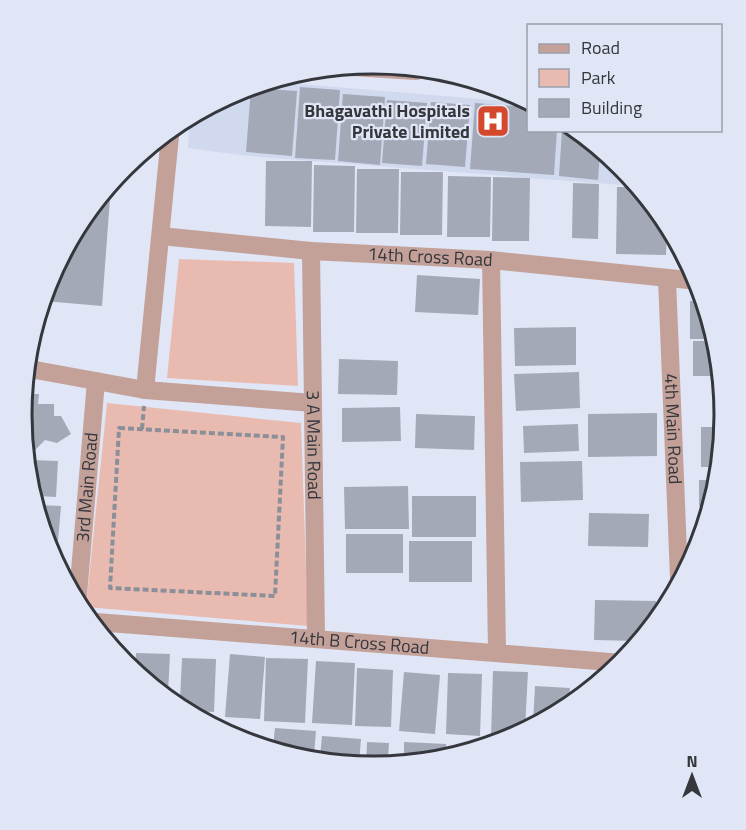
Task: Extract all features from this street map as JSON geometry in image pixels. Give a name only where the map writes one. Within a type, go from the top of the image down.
[{"type":"street","points":[[145,390],[169,141]]},
{"type":"street","name":"14th Cross Road","points":[[161,236],[311,251],[491,260],[687,280]]},
{"type":"street","name":"3 A Main Road","points":[[311,251],[316,638]]},
{"type":"street","points":[[491,260],[497,652]]},
{"type":"street","name":"4th Main Road","points":[[667,279],[679,567]]},
{"type":"street","points":[[34,370],[145,390],[313,403]]},
{"type":"street","name":"3rd Main Road","points":[[79,588],[96,381]]},
{"type":"street","name":"14th B Cross Road","points":[[102,622],[608,662]]},
{"type":"path","points":[[118,428],[142,429],[283,436],[275,596],[110,588],[118,428]]},
{"type":"shaded area","points":[[292,83],[509,101],[527,110],[527,132],[564,132],[598,158],[625,185],[248,156],[188,148],[189,127],[202,119],[242,99]]},
{"type":"green space","points":[[179,259],[294,263],[298,386],[167,378]]},
{"type":"green space","points":[[107,403],[301,423],[308,626],[91,607],[87,601]]},
{"type":"building","points":[[300,87],[340,90],[335,160],[295,158]]},
{"type":"building","points":[[271,89],[297,91],[292,156],[246,152],[250,96]]},
{"type":"building","points":[[343,94],[385,97],[380,165],[338,161]]},
{"type":"building","points":[[387,100],[427,103],[422,166],[382,163]]},
{"type":"building","points":[[431,102],[470,105],[465,167],[426,164]]},
{"type":"building","points":[[475,103],[519,106],[527,110],[527,132],[557,132],[554,175],[470,169]]},
{"type":"building","points":[[562,132],[564,132],[599,159],[598,180],[559,176]]},
{"type":"building","points":[[266,161],[312,161],[311,227],[265,226]]},
{"type":"building","points":[[314,165],[355,166],[354,232],[313,232]]},
{"type":"building","points":[[357,169],[399,169],[398,233],[356,233]]},
{"type":"building","points":[[401,172],[443,172],[442,235],[400,235]]},
{"type":"building","points":[[448,176],[491,177],[490,237],[447,237]]},
{"type":"building","points":[[493,177],[530,178],[529,241],[492,241]]},
{"type":"building","points":[[573,183],[599,184],[598,239],[572,238]]},
{"type":"building","points":[[617,187],[627,187],[667,240],[666,255],[616,254]]},
{"type":"building","points":[[110,197],[102,306],[51,302],[57,284],[77,244]]},
{"type":"building","points":[[417,275],[480,279],[478,315],[415,312]]},
{"type":"building","points":[[690,301],[695,301],[706,339],[690,339]]},
{"type":"building","points":[[576,327],[576,365],[515,366],[514,328]]},
{"type":"building","points":[[693,341],[706,341],[713,376],[693,376]]},
{"type":"building","points":[[339,359],[398,361],[397,395],[338,394]]},
{"type":"building","points":[[579,372],[580,408],[516,411],[514,374]]},
{"type":"building","points":[[32,394],[39,394],[38,404],[54,404],[54,416],[61,416],[71,434],[57,443],[45,440],[34,451]]},
{"type":"building","points":[[400,407],[401,441],[342,442],[342,408]]},
{"type":"building","points":[[657,413],[657,456],[588,457],[588,414]]},
{"type":"building","points":[[416,414],[475,416],[474,450],[415,448]]},
{"type":"building","points":[[578,424],[579,451],[524,453],[523,426]]},
{"type":"building","points":[[701,427],[714,427],[711,467],[701,467]]},
{"type":"building","points":[[34,460],[58,461],[56,497],[41,496]]},
{"type":"building","points":[[582,461],[583,500],[521,502],[520,462]]},
{"type":"building","points":[[699,480],[708,480],[702,506],[699,506]]},
{"type":"building","points":[[408,486],[409,529],[345,529],[344,487]]},
{"type":"building","points":[[412,496],[476,496],[476,537],[412,537]]},
{"type":"building","points":[[44,505],[61,506],[58,541],[55,541]]},
{"type":"building","points":[[589,513],[649,514],[648,547],[588,546]]},
{"type":"building","points":[[346,534],[403,534],[403,573],[346,573]]},
{"type":"building","points":[[409,541],[472,541],[472,582],[409,582]]},
{"type":"building","points":[[595,600],[656,601],[656,607],[629,641],[594,640]]},
{"type":"building","points":[[136,653],[170,654],[168,688],[148,672],[136,660]]},
{"type":"building","points":[[230,654],[265,657],[260,719],[225,717]]},
{"type":"building","points":[[182,658],[216,659],[214,712],[203,711],[180,697]]},
{"type":"building","points":[[266,658],[308,659],[305,723],[264,721]]},
{"type":"building","points":[[316,661],[355,663],[352,725],[312,723]]},
{"type":"building","points":[[357,668],[393,670],[391,727],[355,726]]},
{"type":"building","points":[[493,671],[528,672],[525,720],[491,735]]},
{"type":"building","points":[[404,672],[440,675],[435,734],[399,731]]},
{"type":"building","points":[[448,673],[482,674],[480,736],[446,734]]},
{"type":"building","points":[[535,686],[570,688],[569,694],[533,716]]},
{"type":"building","points":[[275,728],[316,731],[314,752],[274,741]]},
{"type":"building","points":[[322,736],[361,739],[360,756],[320,753]]},
{"type":"building","points":[[367,742],[389,743],[388,756],[366,756]]},
{"type":"building","points":[[404,742],[446,744],[446,749],[404,755]]},
{"type":"place","name":"Bhagavathi Hospitals Private Limited","points":[[493,121]]}]
